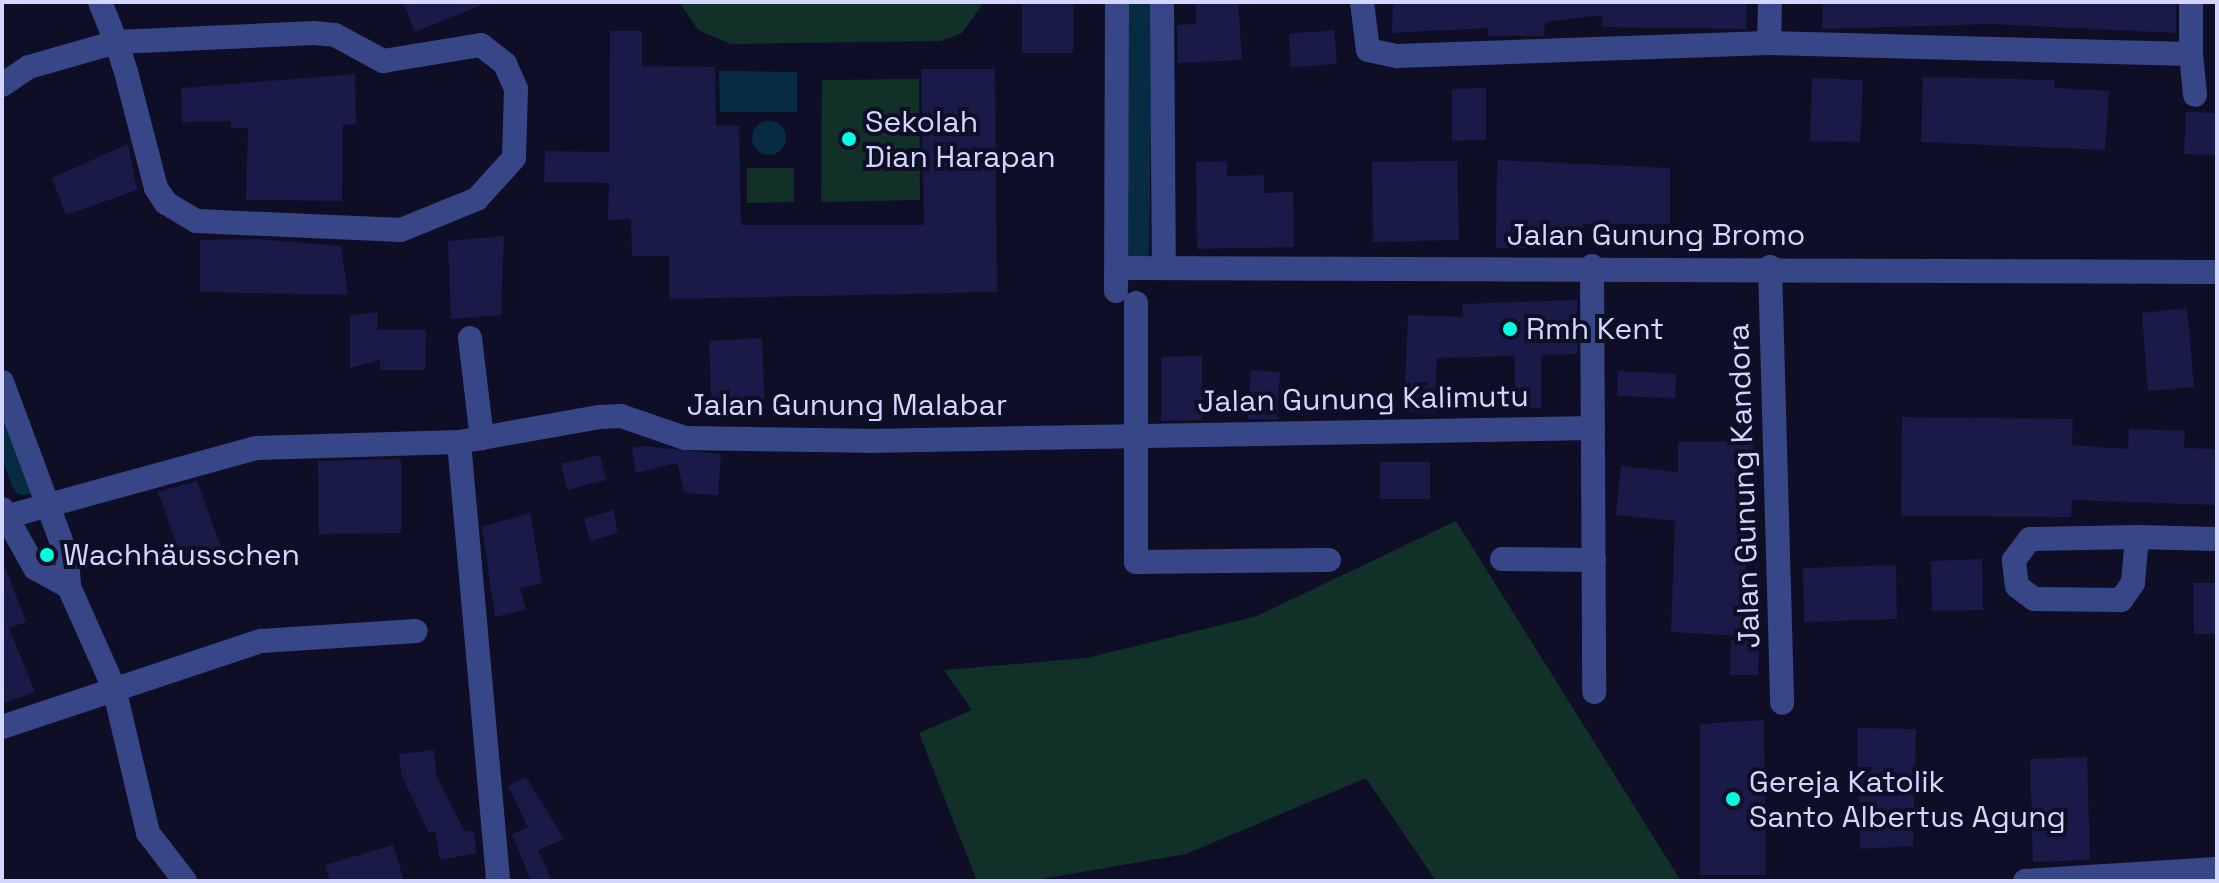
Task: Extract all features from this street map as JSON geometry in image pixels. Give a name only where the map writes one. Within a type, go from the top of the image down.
[{"type":"street","points":[[2,85],[29,67],[116,42],[314,33],[351,42],[383,61],[481,45],[505,64],[519,111],[514,158],[477,199],[417,226],[351,230],[219,226],[177,213],[148,169],[116,42],[100,2]]},
{"type":"street","points":[[1117,2],[1123,287],[1135,434],[1136,562],[1329,560]]},
{"type":"street","points":[[1123,287],[1164,267],[1162,2]]},
{"type":"street","points":[[1362,2],[1364,45],[1372,55],[1769,43],[2191,54]]},
{"type":"street","points":[[1769,43],[1770,2]]},
{"type":"street","points":[[2191,2],[2195,95]]},
{"type":"street","points":[[2,64],[29,67]]},
{"type":"street","points":[[1592,266],[1594,692]]},
{"type":"street","name":"Jalan Gunung Bromo","points":[[1164,267],[1592,266],[2217,272]]},
{"type":"street","name":"Jalan Gunung Kandora","points":[[1770,267],[1782,703]]},
{"type":"street","points":[[470,338],[470,440],[498,881]]},
{"type":"street","points":[[2,382],[45,508],[67,557],[69,587],[114,688],[148,833],[185,881]]},
{"type":"street","name":"Jalan Gunung Malabar","points":[[3,515],[45,508],[257,448],[470,440],[621,416],[671,436],[730,440],[1135,434]]},
{"type":"street","name":"Jalan Gunung Kalimutu","points":[[1135,434],[1593,428]]},
{"type":"street","points":[[3,515],[35,568],[69,587]]},
{"type":"street","points":[[2137,537],[2133,583],[2121,600],[2034,599],[2015,580],[2014,560],[2027,541],[2137,537],[2217,539]]},
{"type":"street","points":[[1502,559],[1594,560]]},
{"type":"street","points":[[2,727],[261,641],[416,631]]},
{"type":"street","points":[[2025,881],[2217,869]]},
{"type":"green space","points":[[679,2],[984,2],[962,33],[941,41],[731,44],[698,30]]},
{"type":"green space","points":[[919,79],[920,200],[821,202],[822,80]]},
{"type":"green space","points":[[747,168],[794,168],[794,202],[747,203]]},
{"type":"green space","points":[[1456,521],[1681,881],[1436,881],[1366,778],[1186,854],[1030,881],[977,881],[919,733],[972,710],[944,670],[1087,658],[1257,616]]},
{"type":"water","points":[[719,71],[797,72],[797,112],[720,112]]},
{"type":"water","points":[[769,121],[781,126],[786,138],[781,150],[769,155],[757,150],[752,138],[757,126]]},
{"type":"building","points":[[403,2],[486,2],[487,3],[415,32]]},
{"type":"building","points":[[1022,2],[1073,2],[1073,53],[1022,53]]},
{"type":"building","points":[[1196,2],[1238,2],[1242,60],[1178,63],[1177,25],[1196,24]]},
{"type":"building","points":[[1393,2],[1747,2],[1746,29],[1603,27],[1602,15],[1545,22],[1544,36],[1488,36],[1488,28],[1392,33]]},
{"type":"building","points":[[1823,2],[2176,2],[2176,33],[1991,24],[1822,29]]},
{"type":"building","points":[[1334,30],[1337,64],[1291,67],[1289,34]]},
{"type":"building","points":[[610,31],[642,31],[642,66],[715,67],[716,125],[739,126],[741,225],[924,225],[921,69],[995,69],[997,292],[669,299],[669,256],[632,256],[631,219],[608,220],[609,183],[544,182],[545,151],[609,152]]},
{"type":"building","points":[[355,74],[356,124],[343,125],[342,201],[246,200],[248,128],[231,128],[231,121],[182,122],[181,88]]},
{"type":"building","points":[[1923,77],[2055,80],[2055,88],[2109,91],[2105,150],[1921,142]]},
{"type":"building","points":[[1812,78],[1863,80],[1860,142],[1810,141]]},
{"type":"building","points":[[1486,88],[1486,140],[1452,141],[1452,89]]},
{"type":"building","points":[[2186,112],[2217,113],[2217,155],[2184,154]]},
{"type":"building","points":[[128,144],[137,190],[66,215],[52,178]]},
{"type":"building","points":[[1497,160],[1670,168],[1670,224],[1583,224],[1582,248],[1496,248]]},
{"type":"building","points":[[1227,161],[1227,176],[1264,175],[1264,193],[1293,192],[1294,247],[1197,249],[1196,162]]},
{"type":"building","points":[[1457,161],[1459,240],[1373,242],[1372,162]]},
{"type":"building","points":[[504,236],[501,315],[451,319],[448,241]]},
{"type":"building","points":[[256,239],[341,246],[348,295],[200,292],[200,240]]},
{"type":"building","points":[[1577,300],[1577,354],[1541,355],[1541,408],[1515,409],[1515,356],[1437,358],[1434,413],[1404,412],[1408,315],[1463,317],[1463,304]]},
{"type":"building","points":[[2187,308],[2194,387],[2148,391],[2142,313]]},
{"type":"building","points":[[378,312],[377,330],[426,330],[425,370],[380,370],[380,360],[350,368],[350,316]]},
{"type":"building","points":[[762,338],[765,414],[712,416],[709,341]]},
{"type":"building","points":[[1202,356],[1202,420],[1161,421],[1161,357]]},
{"type":"building","points":[[1251,370],[1280,372],[1277,419],[1248,419]]},
{"type":"building","points":[[1618,371],[1676,374],[1675,398],[1617,396]]},
{"type":"building","points":[[1902,417],[2073,419],[2072,445],[2128,449],[2129,429],[2185,431],[2184,448],[2217,449],[2217,505],[2072,500],[2071,517],[1901,516]]},
{"type":"building","points":[[1754,441],[1742,636],[1671,632],[1675,521],[1616,515],[1621,466],[1678,472],[1678,442]]},
{"type":"building","points":[[644,446],[721,454],[718,495],[685,493],[677,463],[636,473],[632,448]]},
{"type":"building","points":[[600,455],[606,480],[567,490],[561,464]]},
{"type":"building","points":[[401,459],[401,533],[319,534],[318,461]]},
{"type":"building","points":[[1380,462],[1430,462],[1430,499],[1380,499]]},
{"type":"building","points":[[197,481],[223,552],[184,565],[158,492]]},
{"type":"building","points":[[613,510],[618,533],[590,541],[584,519]]},
{"type":"building","points":[[530,513],[542,583],[520,588],[526,609],[495,617],[482,527]]},
{"type":"building","points":[[2,559],[26,622],[9,628],[35,692],[2,704]]},
{"type":"building","points":[[1982,559],[1983,610],[1932,611],[1931,561]]},
{"type":"building","points":[[1896,565],[1897,619],[1804,622],[1803,568]]},
{"type":"building","points":[[2193,583],[2217,583],[2217,634],[2194,634]]},
{"type":"building","points":[[1731,640],[1759,640],[1758,675],[1730,675]]},
{"type":"building","name":"Gereja Katolik Santo Albertus Agung","points":[[1764,720],[1766,875],[1700,875],[1700,724]]},
{"type":"building","points":[[1857,728],[1916,729],[1913,846],[1860,849]]},
{"type":"building","points":[[434,750],[437,778],[465,832],[473,830],[477,853],[440,860],[435,831],[429,833],[401,774],[399,754]]},
{"type":"building","points":[[2087,757],[2090,860],[2033,862],[2030,759]]},
{"type":"building","points":[[526,777],[564,839],[538,850],[552,881],[531,881],[512,834],[528,827],[508,786]]},
{"type":"building","points":[[393,845],[404,881],[330,881],[325,865]]},
{"type":"waterway","points":[[1137,251],[1141,2]]},
{"type":"waterway","points":[[2,424],[24,483]]},
{"type":"place","name":"Sekolah Dian Harapan","points":[[849,139]]},
{"type":"place","name":"Rmh Kent","points":[[1510,329]]},
{"type":"place","name":"Wachhäusschen","points":[[47,555]]},
{"type":"place","name":"Gereja Katolik Santo Albertus Agung","points":[[1733,799]]}]
